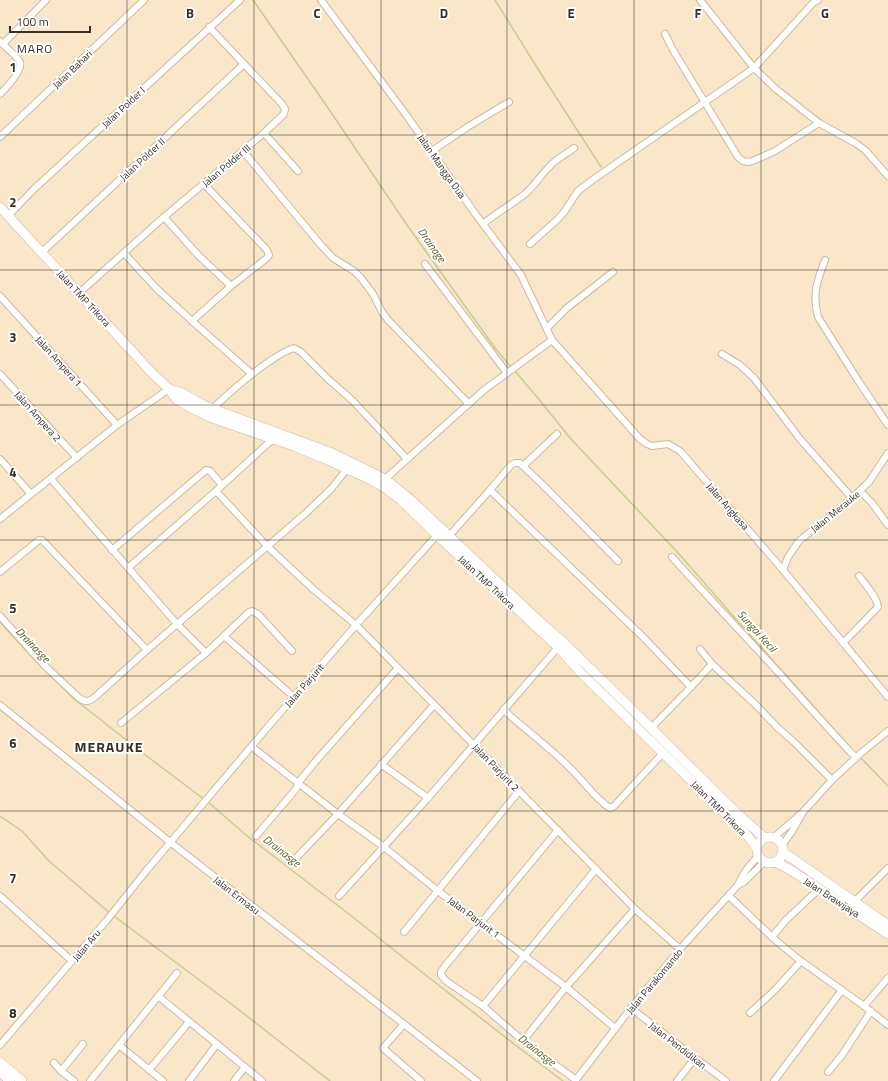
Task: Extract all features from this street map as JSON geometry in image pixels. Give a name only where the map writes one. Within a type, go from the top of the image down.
[{"type":"highway","name":"Jalan TMP Trikora","points":[[0,207],[151,372],[169,388],[176,399],[212,418],[332,453],[386,479],[411,500],[443,533],[560,645],[651,728],[663,753],[745,833],[760,855]]},
{"type":"highway","name":"Jalan TMP Trikora","points":[[169,388],[180,392],[205,406],[276,436],[294,446],[367,478],[382,486],[401,500],[443,533],[540,622],[560,645],[580,672],[659,742],[745,822],[769,838]]},
{"type":"highway","points":[[769,838],[779,841],[782,848],[782,856],[772,863],[760,855],[761,840],[769,838]]},
{"type":"highway","name":"Jalan Brawijaya","points":[[782,848],[888,925]]},
{"type":"highway","name":"Jalan Brawijaya","points":[[775,862],[789,869],[888,934]]},
{"type":"highway","points":[[0,1062],[22,1081]]},
{"type":"highway","points":[[0,1072],[10,1081]]},
{"type":"street","points":[[0,94],[16,76],[20,67],[20,61],[1,42],[46,0]]},
{"type":"street","name":"Jalan Bahari","points":[[0,137],[144,0]]},
{"type":"street","name":"Jalan Polder I","points":[[8,216],[40,183],[240,0]]},
{"type":"street","name":"Jalan Mangga Dua","points":[[320,0],[432,151],[521,275],[552,340]]},
{"type":"street","points":[[700,0],[754,68],[776,89],[819,123],[857,144],[866,151],[888,176]]},
{"type":"street","points":[[530,244],[558,219],[578,191],[591,180],[754,68],[813,3],[818,0]]},
{"type":"street","name":"Jalan Polder III","points":[[79,293],[284,114],[285,109],[282,104],[209,27]]},
{"type":"street","points":[[665,34],[673,50],[738,157],[743,161],[749,162],[775,151],[819,123]]},
{"type":"street","name":"Jalan Polder II","points":[[41,253],[244,64]]},
{"type":"street","points":[[432,151],[469,126],[509,102]]},
{"type":"street","points":[[264,133],[298,171]]},
{"type":"street","points":[[483,224],[526,193],[549,166],[574,148]]},
{"type":"street","points":[[243,151],[320,244],[338,262],[354,271],[373,294],[388,320],[469,404]]},
{"type":"street","points":[[192,321],[269,255],[267,250],[204,184]]},
{"type":"street","points":[[164,218],[198,255],[231,286]]},
{"type":"street","points":[[124,253],[157,289],[252,374]]},
{"type":"street","points":[[825,260],[816,284],[815,306],[818,317],[888,425]]},
{"type":"street","points":[[425,264],[509,372]]},
{"type":"street","points":[[547,328],[575,302],[613,272]]},
{"type":"street","name":"Jalan Ampera 1","points":[[0,296],[118,425]]},
{"type":"street","points":[[386,479],[469,404],[522,361],[552,340]]},
{"type":"street","name":"Jalan Angkasa","points":[[552,340],[640,439],[652,446],[668,444],[680,451],[783,570],[888,697]]},
{"type":"street","points":[[212,409],[233,389],[274,358],[290,349],[298,349],[329,380],[352,400],[407,459]]},
{"type":"street","points":[[722,354],[740,365],[754,378],[800,439],[852,498]]},
{"type":"street","name":"Jalan Ampera 2","points":[[0,374],[77,458]]},
{"type":"street","points":[[0,519],[118,425],[169,388]]},
{"type":"street","points":[[557,434],[523,466],[618,561]]},
{"type":"street","points":[[128,568],[276,436]]},
{"type":"street","name":"Jalan Merauke","points":[[783,570],[788,557],[799,541],[860,491],[872,478],[888,453]]},
{"type":"street","points":[[0,459],[31,494]]},
{"type":"street","name":"Jalan Parjurit","points":[[170,842],[356,625],[443,533],[490,490],[511,465],[520,463],[523,466]]},
{"type":"street","points":[[0,616],[45,666],[78,698],[83,701],[87,701],[95,697],[147,650],[268,547],[318,502],[347,469]]},
{"type":"street","points":[[112,550],[206,470],[210,471],[222,485]]},
{"type":"street","points":[[51,479],[177,624],[206,653]]},
{"type":"street","points":[[490,490],[642,636],[691,687]]},
{"type":"street","name":"Jalan Parjurit 2","points":[[216,491],[268,547],[313,589],[356,625],[635,909]]},
{"type":"street","points":[[860,491],[872,503],[888,525]]},
{"type":"street","points":[[0,572],[39,540],[42,540],[147,650]]},
{"type":"street","points":[[672,557],[778,672],[834,736],[858,756]]},
{"type":"street","points":[[843,643],[878,607],[878,603],[875,598],[859,576]]},
{"type":"street","points":[[121,722],[206,653],[249,612],[252,611],[258,614],[292,651]]},
{"type":"street","points":[[224,636],[294,697]]},
{"type":"street","points":[[340,896],[428,798],[560,645]]},
{"type":"street","points":[[700,649],[712,664],[832,780]]},
{"type":"street","points":[[651,728],[712,664]]},
{"type":"street","points":[[256,836],[296,789],[298,783],[320,756],[398,668]]},
{"type":"street","points":[[297,857],[338,814],[434,704]]},
{"type":"street","name":"Jalan Ermasu","points":[[0,705],[170,842],[477,1081]]},
{"type":"street","points":[[504,709],[571,768],[586,786],[610,808],[614,806],[663,753]]},
{"type":"street","points":[[769,838],[802,812],[832,780],[888,731]]},
{"type":"street","name":"Jalan Parjurit 1","points":[[252,746],[338,814],[384,847],[438,891],[566,987],[615,1028]]},
{"type":"street","points":[[381,764],[428,798]]},
{"type":"street","points":[[404,932],[519,791]]},
{"type":"street","points":[[782,848],[802,812]]},
{"type":"street","points":[[558,830],[443,969],[441,975],[446,981],[483,1006],[524,1041],[575,1081]]},
{"type":"street","name":"Jalan Aru","points":[[0,1045],[107,920],[170,842]]},
{"type":"street","name":"Jalan Parakomando","points":[[575,1081],[615,1028],[680,949],[738,885],[744,882],[760,855]]},
{"type":"street","points":[[855,901],[888,868]]},
{"type":"street","points":[[483,1006],[596,869]]},
{"type":"street","points":[[772,937],[786,920],[819,889]]},
{"type":"street","points":[[0,896],[72,961]]},
{"type":"street","points":[[729,896],[772,937],[801,961],[871,1011],[888,1026]]},
{"type":"street","points":[[524,1041],[566,987],[635,909],[680,949]]},
{"type":"street","points":[[750,1013],[775,990],[801,961]]},
{"type":"street","points":[[90,1081],[177,973]]},
{"type":"street","points":[[864,1006],[888,978]]},
{"type":"street","points":[[774,1081],[842,990]]},
{"type":"street","points":[[158,996],[262,1081]]},
{"type":"street","name":"Jalan Pendidikan","points":[[631,1008],[726,1081]]},
{"type":"street","points":[[828,1072],[842,1055],[871,1011]]},
{"type":"street","points":[[149,1070],[189,1022]]},
{"type":"street","points":[[404,1024],[383,1048],[421,1081]]},
{"type":"street","points":[[61,1071],[83,1044]]},
{"type":"street","points":[[189,1081],[217,1044]]},
{"type":"street","points":[[118,1045],[163,1081]]},
{"type":"street","points":[[677,1081],[695,1058]]},
{"type":"street","points":[[54,1063],[61,1071],[74,1081]]},
{"type":"street","points":[[234,1081],[245,1067]]},
{"type":"waterway","name":"Drainage","points":[[253,0],[407,225],[495,348],[511,367]]},
{"type":"waterway","points":[[495,0],[601,167]]},
{"type":"waterway","name":"Sungai Kecil","points":[[514,370],[571,439],[680,555],[857,755]]},
{"type":"waterway","name":"Drainasge","points":[[0,622],[73,698],[205,800]]},
{"type":"waterway","name":"Sungai Kecil","points":[[860,757],[888,786]]},
{"type":"waterway","name":"Drainasge","points":[[208,802],[246,835],[563,1081]]},
{"type":"waterway","points":[[0,816],[22,831],[49,861],[111,914]]},
{"type":"waterway","points":[[114,916],[234,1006],[330,1081]]},
{"type":"district","name":"MARO","points":[[35,49]]},
{"type":"district","name":"MERAUKE","points":[[109,747]]}]
